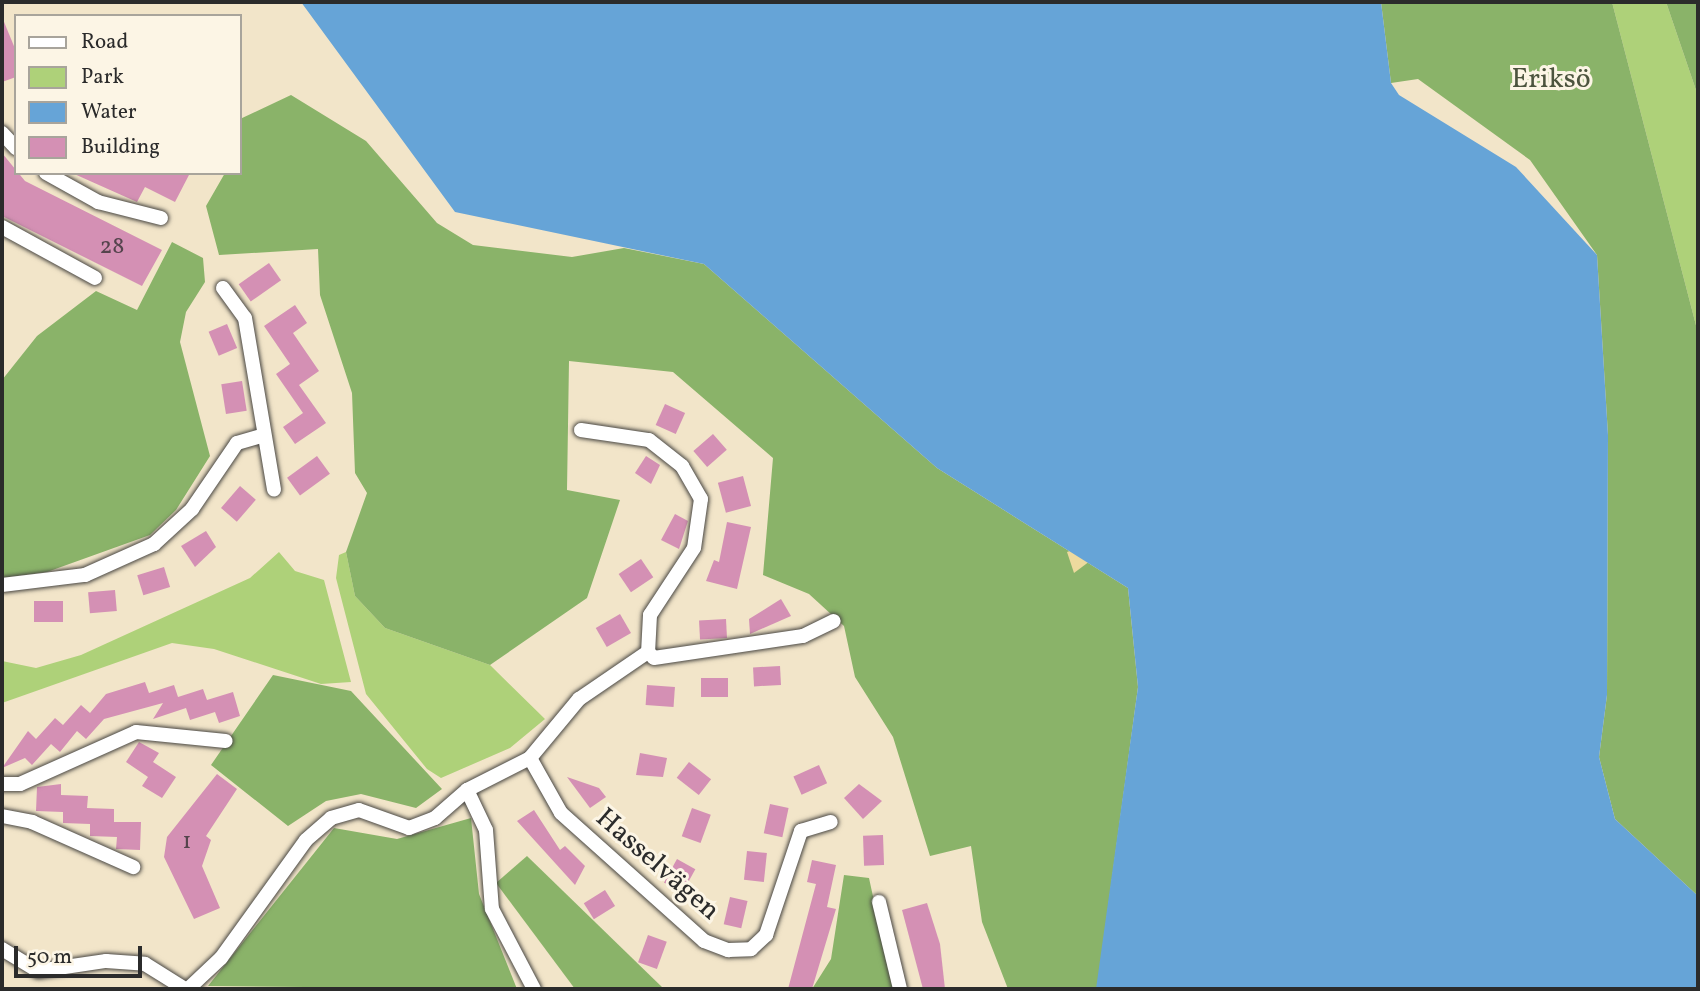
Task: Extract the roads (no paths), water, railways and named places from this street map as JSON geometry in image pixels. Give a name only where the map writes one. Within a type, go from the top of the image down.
[{"type":"street","points":[[2,133],[14,146]]},
{"type":"street","points":[[50,175],[98,202],[161,218]]},
{"type":"street","points":[[2,227],[95,278]]},
{"type":"street","points":[[223,289],[245,318],[262,436],[274,490]]},
{"type":"street","points":[[2,949],[38,971],[106,961],[145,964],[186,989],[221,958],[306,840],[331,818],[359,810],[410,828],[435,818],[467,790],[530,758],[579,699],[648,652],[656,603],[701,532],[701,499],[682,466],[649,440],[581,430]]},
{"type":"street","points":[[2,585],[85,575],[154,544],[192,509],[237,443],[262,436]]},
{"type":"street","points":[[648,652],[664,659],[687,657],[803,636],[834,621]]},
{"type":"street","points":[[2,784],[20,784],[136,732],[226,741]]},
{"type":"street","name":"Hasselvägen","points":[[530,758],[561,813],[704,941],[728,950],[751,949],[766,935],[801,831],[831,822]]},
{"type":"street","points":[[467,790],[486,830],[492,909],[534,989]]},
{"type":"street","points":[[2,816],[32,822],[133,867]]},
{"type":"street","points":[[878,902],[900,989]]},
{"type":"water","points":[[301,2],[1381,2],[1391,83],[1399,95],[1516,167],[1597,255],[1608,435],[1607,695],[1599,757],[1615,819],[1698,896],[1698,989],[1096,989],[1138,687],[1128,588],[937,468],[704,264],[455,212]]},
{"type":"park label","name":"Eriksö","points":[[1551,80]]}]
